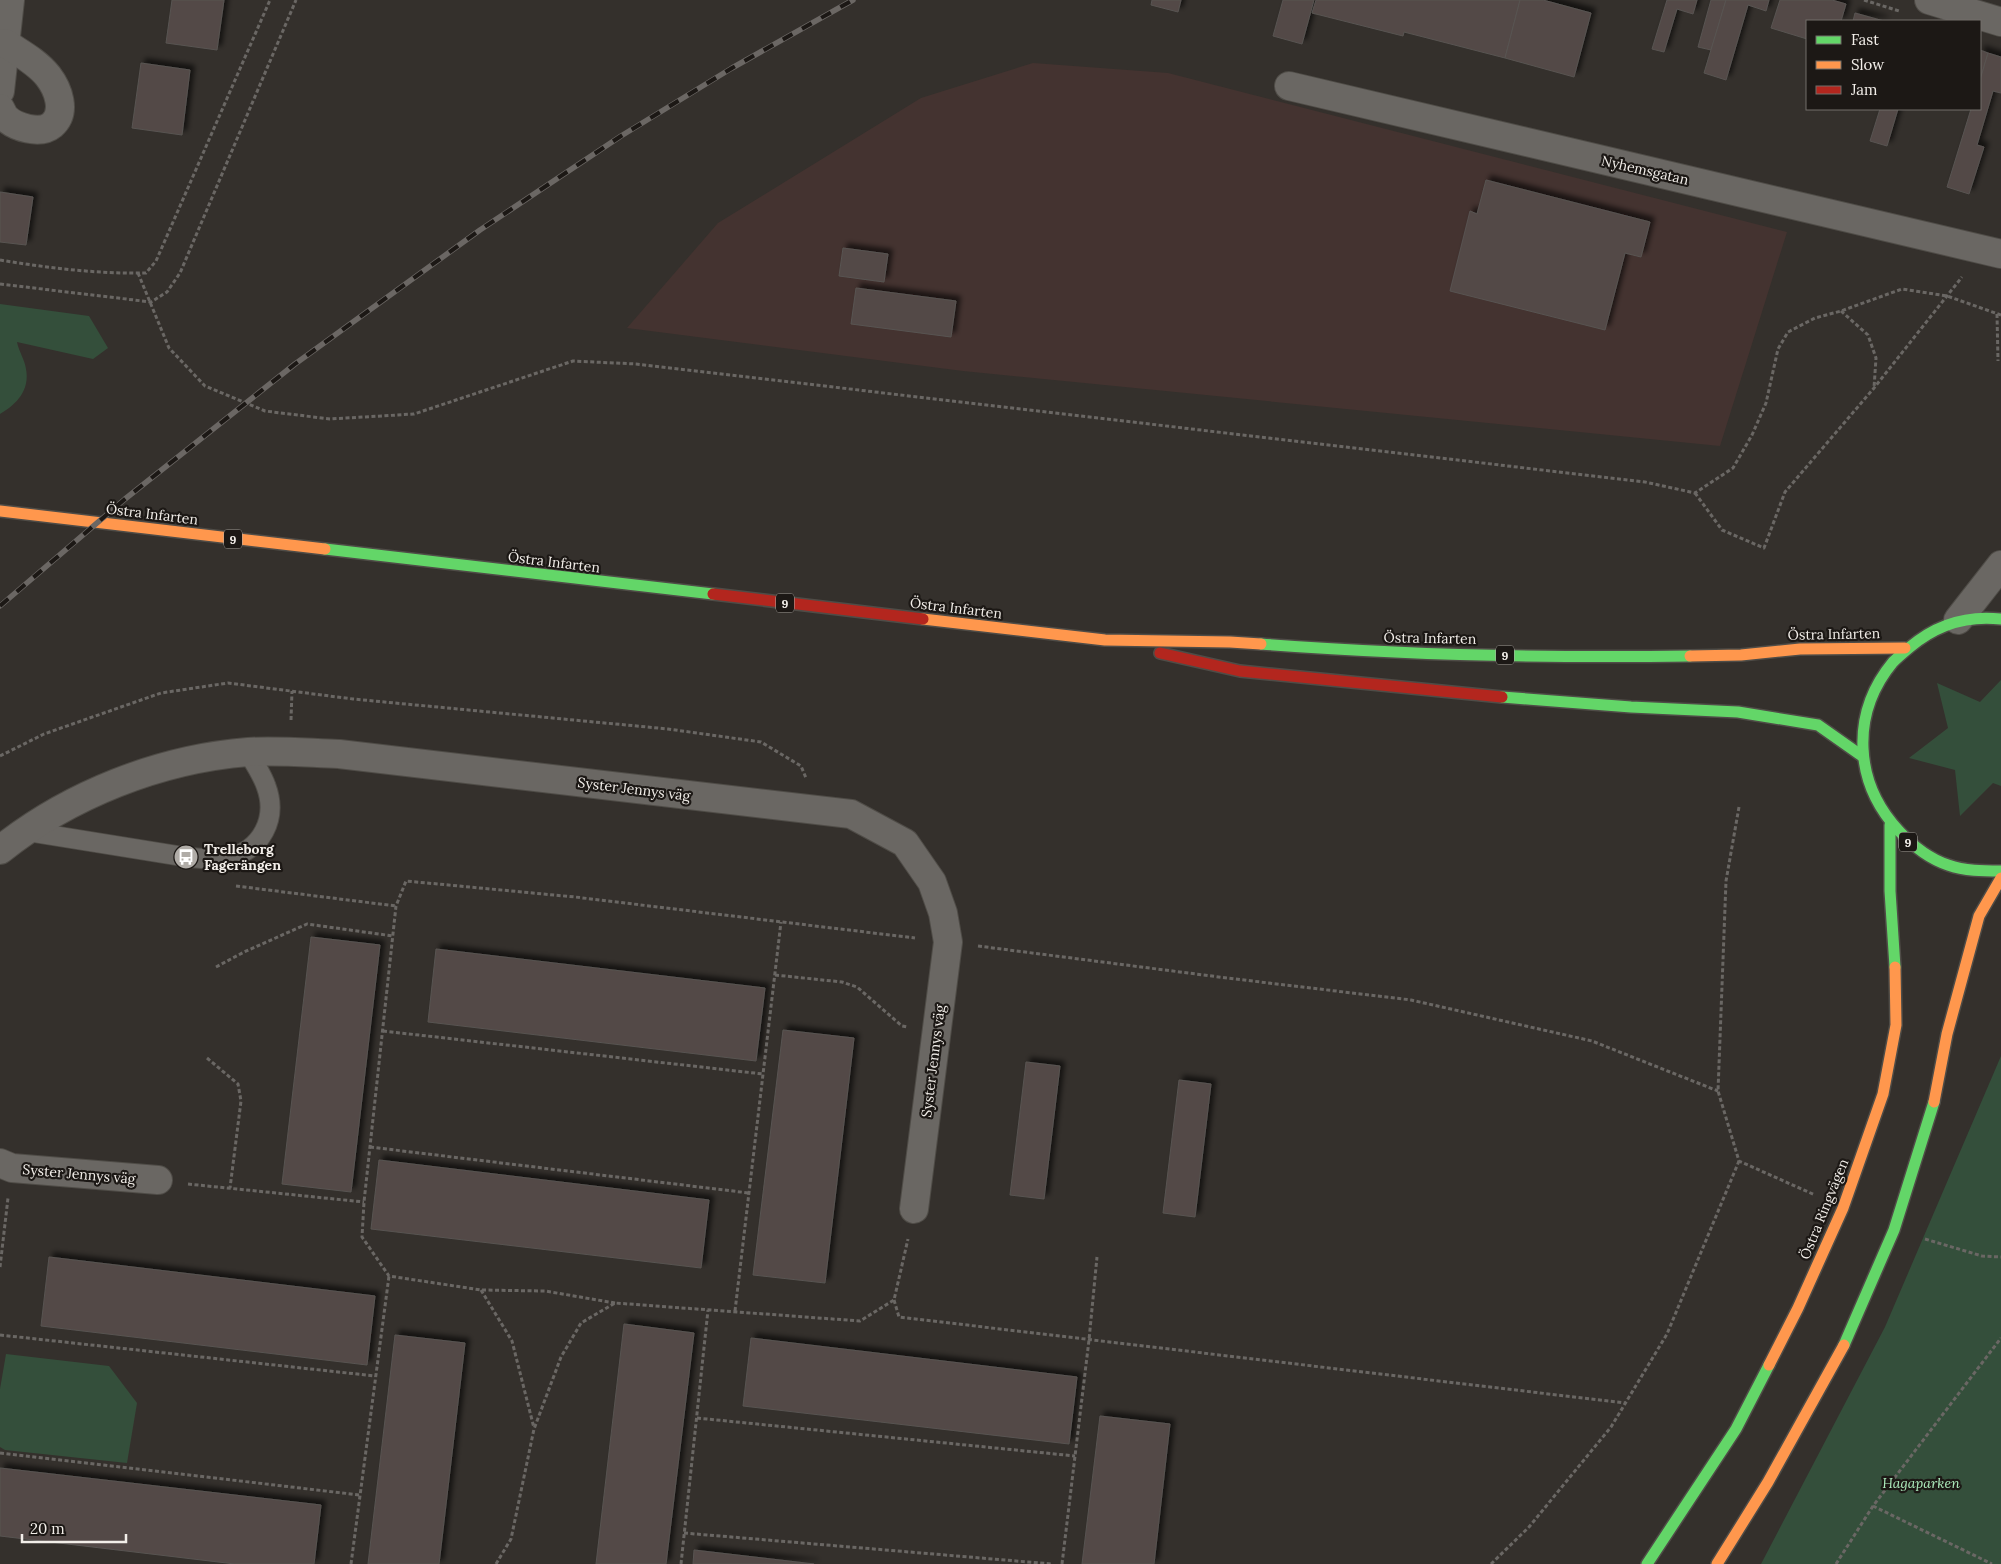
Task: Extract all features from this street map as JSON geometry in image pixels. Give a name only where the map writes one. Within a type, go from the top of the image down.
[{"type":"main road","name":"Östra Infarten","points":[[0,511],[1105,640],[1230,642],[1350,651],[1627,657],[1741,655],[1800,649],[1905,648]]},
{"type":"main road","name":"9","points":[[2001,619],[1987,616],[1958,620],[1935,628],[1905,648],[1880,678],[1864,719],[1862,756],[1870,791],[1890,825],[1915,848],[1943,864],[1974,871],[2001,871]]},
{"type":"main road","name":"Östra Infarten","points":[[1105,640],[1240,670],[1484,696],[1631,707],[1738,712],[1818,725],[1862,756]]},
{"type":"main road","name":"Östra Ringvägen","points":[[1647,1564],[1736,1429],[1798,1308],[1843,1208],[1883,1094],[1896,1025],[1895,952],[1890,891],[1890,825]]},
{"type":"main road","points":[[1716,1564],[1768,1482],[1845,1344],[1894,1230],[1934,1101],[1947,1034],[1979,916],[2001,878]]},
{"type":"street","points":[[0,91],[10,0]]},
{"type":"street","points":[[1929,0],[2001,22]]},
{"type":"street","points":[[0,108],[4,117],[17,126],[42,129],[51,126],[58,118],[60,102],[48,76],[35,64],[5,43]]},
{"type":"street","name":"Nyhemsgatan","points":[[1289,86],[1992,252]]},
{"type":"street","points":[[1958,620],[2001,566]]},
{"type":"street","name":"Syster Jennys väg","points":[[0,850],[25,830],[110,784],[186,761],[248,752],[289,751],[339,754],[851,814],[905,844],[932,882],[943,913],[948,942],[914,1209]]},
{"type":"street","name":"Syster Jennys väg","points":[[6,1166],[158,1180]]},
{"type":"lane","points":[[25,830],[186,857],[229,858],[247,850],[258,841],[268,827],[270,808],[267,787],[248,752]]},
{"type":"path","points":[[0,260],[34,265],[146,273],[156,261],[270,0]]},
{"type":"path","points":[[0,284],[151,302],[168,292],[180,273],[296,0]]},
{"type":"path","points":[[138,273],[169,348],[205,386],[265,410],[330,419],[414,414],[573,361],[627,363],[1645,482],[1695,493],[1722,530],[1764,548],[1785,492],[1874,388],[1947,296],[1992,252]]},
{"type":"path","points":[[1695,493],[1733,468],[1752,435],[1766,403],[1778,349],[1788,332],[1815,318],[1841,311],[1902,289],[1947,296],[1999,314],[1998,361]]},
{"type":"path","points":[[1841,311],[1868,335],[1876,358],[1874,388]]},
{"type":"path","points":[[0,756],[44,734],[161,693],[228,683],[353,699],[668,729],[761,742],[802,766],[817,810]]},
{"type":"path","points":[[1491,1564],[1536,1519],[1611,1427],[1626,1404],[1667,1334],[1739,1161],[1718,1091],[1726,881],[1739,807]]},
{"type":"path","points":[[350,1564],[388,1276],[362,1237],[364,1202],[396,906],[406,880],[575,897],[1411,1000],[1592,1041],[1718,1091]]},
{"type":"path","points":[[228,885],[396,906]]},
{"type":"path","points":[[735,1312],[782,922]]},
{"type":"path","points":[[216,967],[244,952],[307,924],[393,936]]},
{"type":"path","points":[[775,975],[842,982],[857,987],[902,1026],[937,1034]]},
{"type":"path","points":[[383,1031],[763,1074]]},
{"type":"path","points":[[207,1058],[238,1084],[240,1102],[230,1188]]},
{"type":"path","points":[[370,1147],[749,1193]]},
{"type":"path","points":[[1739,1161],[1843,1208]]},
{"type":"path","points":[[0,1267],[6,1166]]},
{"type":"path","points":[[158,1180],[364,1202]]},
{"type":"path","points":[[914,1209],[894,1300],[899,1317],[1626,1404]]},
{"type":"path","points":[[1894,1230],[1982,1256],[2001,1257]]},
{"type":"path","points":[[1062,1564],[1090,1340],[1097,1257]]},
{"type":"path","points":[[388,1276],[481,1290],[545,1291],[615,1303],[860,1321],[894,1300]]},
{"type":"path","points":[[481,1290],[512,1341],[534,1430]]},
{"type":"path","points":[[496,1564],[511,1539],[534,1430],[561,1357],[581,1323],[615,1303]]},
{"type":"path","points":[[681,1564],[708,1310]]},
{"type":"path","points":[[0,1334],[375,1376]]},
{"type":"path","points":[[1836,1564],[1873,1506],[2001,1338]]},
{"type":"path","points":[[697,1418],[1075,1456]]},
{"type":"path","points":[[0,1453],[360,1495]]},
{"type":"path","points":[[1873,1506],[1992,1564]]},
{"type":"path","points":[[684,1533],[1052,1564]]},
{"type":"shaded area","points":[[1033,63],[1168,73],[1787,232],[1720,446],[963,371],[627,328],[718,223],[921,98]]},
{"type":"green space","points":[[0,304],[89,316],[108,348],[93,359],[17,342],[25,366],[26,383],[17,401],[0,414]]},
{"type":"green space","points":[[2001,680],[2001,786],[1993,783],[1960,816],[1955,770],[1909,758],[1948,728],[1937,683],[1980,702]]},
{"type":"green space","name":"Hagaparken","points":[[2001,1056],[2001,1564],[1761,1564],[1885,1327]]},
{"type":"green space","points":[[6,1354],[109,1366],[137,1403],[127,1463],[5,1450],[0,1447],[0,1389]]},
{"type":"building","points":[[172,0],[224,0],[217,50],[166,43]]},
{"type":"building","points":[[1152,0],[1181,0],[1178,12],[1151,5]]},
{"type":"building","points":[[1283,0],[1314,0],[1302,44],[1273,36]]},
{"type":"building","points":[[1316,0],[1520,0],[1505,58],[1404,32],[1403,36],[1312,13]]},
{"type":"building","points":[[1520,0],[1543,0],[1591,13],[1574,77],[1505,58]]},
{"type":"building","points":[[1667,0],[1697,0],[1693,14],[1677,9],[1664,52],[1652,49]]},
{"type":"building","points":[[1711,0],[1726,0],[1711,50],[1698,47]]},
{"type":"building","points":[[1726,0],[1769,0],[1766,11],[1748,5],[1726,80],[1704,73]]},
{"type":"building","points":[[1780,0],[1832,0],[1846,4],[1841,20],[1806,20],[1806,39],[1771,28]]},
{"type":"building","points":[[1855,13],[1880,20],[1853,20]]},
{"type":"building","points":[[1981,50],[1988,53],[1981,77]]},
{"type":"building","points":[[1988,53],[2001,57],[2001,93],[1993,91],[1977,145],[1984,147],[1969,194],[1947,187],[1971,110],[1981,110],[1981,77]]},
{"type":"building","points":[[141,63],[190,70],[182,135],[132,128]]},
{"type":"building","points":[[1880,110],[1898,110],[1887,146],[1870,141]]},
{"type":"building","points":[[1486,180],[1650,222],[1641,257],[1625,253],[1605,330],[1450,291],[1470,211],[1477,214]]},
{"type":"building","points":[[0,192],[33,197],[26,245],[0,242]]},
{"type":"building","points":[[843,248],[888,254],[884,282],[839,276]]},
{"type":"building","points":[[856,288],[956,301],[951,337],[851,324]]},
{"type":"building","points":[[311,937],[380,945],[351,1192],[282,1184]]},
{"type":"building","points":[[436,949],[765,988],[756,1061],[428,1022]]},
{"type":"building","points":[[783,1030],[854,1038],[825,1283],[753,1275]]},
{"type":"building","points":[[1026,1062],[1060,1066],[1044,1199],[1010,1195]]},
{"type":"building","points":[[1179,1080],[1211,1084],[1195,1217],[1163,1213]]},
{"type":"building","points":[[379,1160],[709,1200],[701,1268],[371,1229]]},
{"type":"building","points":[[49,1257],[375,1296],[367,1365],[41,1326]]},
{"type":"building","points":[[624,1324],[694,1333],[666,1564],[596,1564]]},
{"type":"building","points":[[395,1335],[465,1343],[439,1564],[368,1564]]},
{"type":"building","points":[[751,1338],[1077,1377],[1069,1444],[743,1406]]},
{"type":"building","points":[[1100,1416],[1170,1424],[1154,1564],[1082,1564]]},
{"type":"building","points":[[0,1468],[321,1505],[314,1564],[235,1564],[0,1536]]},
{"type":"building","points":[[694,1550],[814,1564],[693,1564]]},
{"type":"railway","points":[[0,606],[125,499],[295,364],[480,230],[621,136],[732,68],[853,0]]},
{"type":"traffic: fast","points":[[325,549],[713,594]]},
{"type":"traffic: fast","points":[[2001,619],[1964,620],[1941,627],[1920,639],[1897,658],[1879,682],[1869,704],[1864,726],[1863,748],[1866,770],[1873,792],[1884,812],[1899,831],[1910,841],[1928,855],[1954,867],[1967,870],[2001,871]]},
{"type":"traffic: fast","points":[[1261,644],[1475,655],[1690,656]]},
{"type":"traffic: fast","points":[[1502,697],[1631,707],[1738,712],[1818,725],[1862,756]]},
{"type":"traffic: fast","points":[[1890,825],[1890,891],[1895,967]]},
{"type":"traffic: fast","points":[[1844,1345],[1894,1230],[1934,1102]]},
{"type":"traffic: fast","points":[[1647,1564],[1736,1429],[1769,1365]]},
{"type":"traffic: slow","points":[[0,511],[325,549]]},
{"type":"traffic: slow","points":[[923,619],[1105,640],[1261,644]]},
{"type":"traffic: slow","points":[[1690,656],[1741,655],[1800,649],[1905,648]]},
{"type":"traffic: slow","points":[[1934,1102],[1947,1034],[1979,916],[2001,878]]},
{"type":"traffic: slow","points":[[1769,1365],[1798,1308],[1843,1208],[1883,1094],[1896,1025],[1895,967]]},
{"type":"traffic: slow","points":[[1717,1564],[1768,1482],[1844,1345]]},
{"type":"traffic: jam","points":[[713,594],[923,619]]},
{"type":"traffic: jam","points":[[1160,653],[1240,671],[1502,697]]},
{"type":"place","name":"Trelleborg Fagerängen","points":[[186,857]]}]
